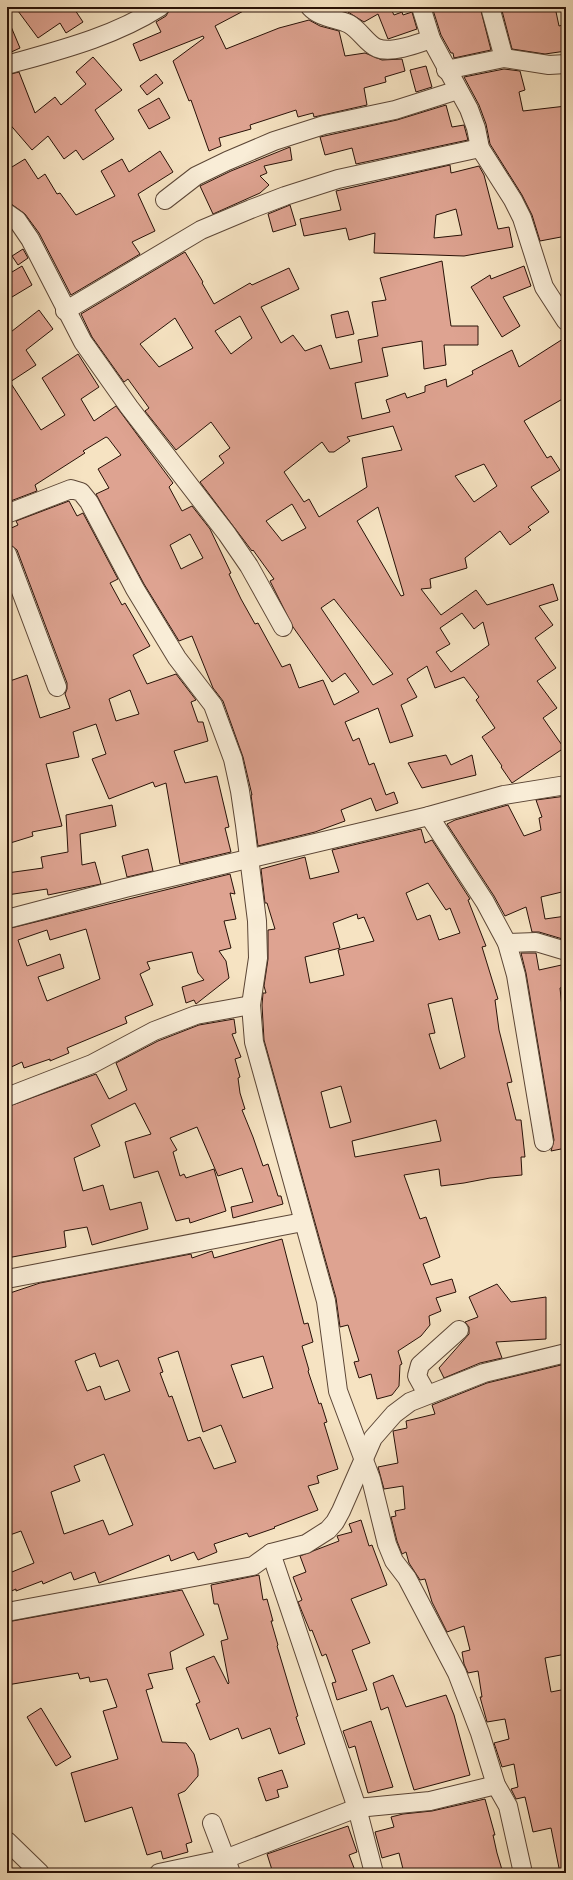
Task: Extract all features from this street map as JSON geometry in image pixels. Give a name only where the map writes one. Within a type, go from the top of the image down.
[{"type":"street","points":[[7,65],[82,44],[113,32],[160,7]]},
{"type":"street","points":[[310,7],[331,19],[359,30],[366,40],[377,48],[392,49],[431,39]]},
{"type":"street","points":[[421,7],[431,39],[446,70],[469,109],[480,148],[519,212],[527,232],[544,287],[566,321]]},
{"type":"street","points":[[490,7],[504,58]]},
{"type":"street","points":[[446,70],[504,58],[549,65],[566,64]]},
{"type":"street","points":[[165,200],[196,176],[227,160],[274,140],[324,125],[395,110],[458,90]]},
{"type":"street","points":[[66,311],[201,230],[258,206],[338,180],[480,148]]},
{"type":"street","points":[[7,212],[17,220],[30,239],[83,342],[125,401],[227,534],[249,566],[283,627]]},
{"type":"street","points":[[8,513],[71,489],[81,492],[89,502],[136,589],[177,658],[213,705],[234,765],[240,791],[250,858],[257,921],[258,958],[251,1005],[254,1042],[326,1301],[338,1391],[371,1479],[387,1544],[394,1561],[407,1578],[457,1673],[480,1733],[496,1785],[508,1806],[523,1873]]},
{"type":"street","points":[[7,554],[57,687]]},
{"type":"street","points":[[7,919],[125,888],[429,816],[504,795],[566,785]]},
{"type":"street","points":[[429,816],[485,902],[507,943],[516,975],[544,1142]]},
{"type":"street","points":[[507,943],[536,942],[566,951]]},
{"type":"street","points":[[7,1097],[92,1064],[154,1031],[196,1015],[251,1005]]},
{"type":"street","points":[[7,1279],[304,1222]]},
{"type":"street","points":[[427,1394],[418,1376],[420,1365],[459,1330]]},
{"type":"street","points":[[7,1612],[253,1566],[271,1553],[306,1544],[328,1530],[335,1522],[364,1461],[373,1438],[394,1414],[410,1402],[427,1394],[484,1373],[566,1353]]},
{"type":"street","points":[[271,1553],[357,1808],[374,1873]]},
{"type":"street","points":[[159,1873],[228,1866],[357,1808],[430,1801],[496,1785]]},
{"type":"street","points":[[212,1823],[228,1866]]},
{"type":"street","points":[[7,1840],[40,1873]]},
{"type":"building","points":[[15,7],[73,7],[83,22],[66,33],[60,23],[38,38]]},
{"type":"building","points":[[174,7],[251,7],[215,26],[226,49],[279,28],[309,20],[320,26],[339,31],[345,56],[365,53],[382,60],[402,59],[405,71],[385,77],[386,82],[364,88],[367,105],[314,117],[313,113],[298,117],[296,110],[250,125],[251,129],[219,138],[221,146],[209,151],[191,100],[189,101],[173,61],[204,38],[203,36],[140,61],[133,44],[161,32],[156,22],[166,16],[170,9]]},
{"type":"building","points":[[345,7],[390,7],[394,15],[402,12],[403,15],[412,12],[417,29],[388,39],[378,14],[364,22],[348,12]]},
{"type":"building","points":[[432,7],[480,7],[491,50],[454,58],[453,53],[451,53],[441,35]]},
{"type":"building","points":[[501,7],[555,7],[559,26],[566,24],[566,51],[545,54],[512,49]]},
{"type":"building","points":[[7,17],[20,48],[7,54]]},
{"type":"building","points":[[93,57],[122,90],[95,110],[114,139],[83,160],[76,150],[64,159],[48,136],[32,150],[7,121],[7,75],[19,72],[35,113],[55,97],[61,105],[86,84],[76,72]]},
{"type":"building","points":[[426,66],[432,87],[416,92],[410,70]]},
{"type":"building","points":[[504,69],[520,71],[525,90],[519,92],[523,111],[566,106],[566,234],[561,237],[540,241],[532,215],[522,195],[490,144],[486,124],[479,105],[464,77]]},
{"type":"building","points":[[156,74],[163,83],[147,95],[140,86]]},
{"type":"building","points":[[159,98],[170,118],[149,129],[138,110]]},
{"type":"building","points":[[446,105],[452,127],[464,125],[468,140],[356,164],[352,148],[325,155],[320,137],[397,120]]},
{"type":"building","points":[[290,147],[292,160],[264,166],[267,173],[260,176],[269,185],[260,193],[213,214],[200,186],[231,171]]},
{"type":"building","points":[[160,151],[173,172],[138,194],[155,231],[132,242],[140,254],[71,295],[39,233],[25,214],[7,201],[7,170],[25,159],[38,179],[45,174],[57,194],[60,193],[76,215],[115,196],[101,171],[122,159],[129,172]]},
{"type":"building","points":[[450,165],[451,173],[479,166],[484,175],[498,229],[509,227],[513,247],[464,256],[374,253],[375,233],[349,240],[346,228],[304,236],[300,219],[341,210],[336,191]],"holes":[[[456,209],[462,235],[434,238],[436,215]]]},
{"type":"building","points":[[290,205],[296,225],[273,232],[268,214]]},
{"type":"building","points":[[23,249],[28,258],[18,265],[12,256]]},
{"type":"building","points":[[185,252],[214,304],[250,283],[252,285],[289,268],[299,289],[261,307],[281,343],[293,335],[305,351],[321,345],[330,369],[362,362],[358,340],[378,336],[372,302],[386,300],[380,278],[442,261],[451,326],[478,326],[478,345],[444,345],[446,365],[424,369],[422,341],[382,348],[388,376],[355,383],[362,419],[390,412],[386,400],[405,393],[407,398],[425,392],[425,386],[446,379],[447,387],[473,374],[472,371],[512,350],[519,367],[566,337],[566,397],[524,421],[547,458],[551,456],[560,470],[531,487],[549,512],[528,527],[531,530],[510,545],[500,531],[465,558],[467,568],[430,579],[431,588],[421,589],[441,615],[476,590],[487,605],[553,584],[558,600],[539,606],[553,625],[535,638],[556,668],[537,681],[557,708],[543,718],[564,748],[512,783],[482,737],[495,728],[476,700],[479,697],[464,677],[435,688],[427,666],[407,679],[417,697],[401,705],[413,736],[390,743],[378,708],[345,722],[353,741],[359,738],[369,765],[374,763],[386,795],[394,792],[398,803],[376,811],[371,798],[341,810],[345,821],[315,832],[258,846],[252,795],[243,757],[223,701],[213,688],[192,636],[179,641],[144,584],[96,494],[109,488],[98,469],[121,455],[106,437],[83,451],[85,453],[35,485],[37,491],[8,502],[7,501],[7,335],[39,310],[53,329],[26,350],[36,365],[10,382],[41,430],[65,415],[42,378],[78,354],[99,387],[81,399],[94,421],[116,406],[173,483],[169,487],[182,511],[192,506],[210,529],[231,573],[229,574],[241,599],[255,624],[258,623],[282,667],[290,664],[299,688],[323,680],[334,705],[359,692],[345,673],[332,682],[293,627],[270,581],[274,579],[200,482],[224,463],[219,456],[230,448],[211,422],[176,450],[145,411],[149,408],[128,379],[124,382],[92,337],[81,314]],"holes":[[[240,316],[252,338],[231,354],[215,331]],[[175,318],[193,348],[159,367],[140,344]],[[393,426],[402,450],[362,458],[367,487],[319,517],[309,499],[304,502],[284,472],[322,442],[329,452],[334,452],[350,441],[347,437]],[[484,464],[497,486],[474,502],[455,476]],[[292,504],[306,528],[282,541],[266,521]],[[378,507],[404,595],[401,596],[357,521]],[[190,534],[203,558],[181,569],[170,545]],[[334,599],[393,674],[373,685],[321,608]],[[462,613],[474,629],[483,622],[489,645],[451,672],[436,652],[450,644],[440,628]]]},
{"type":"building","points":[[22,266],[32,285],[7,300],[7,275]]},
{"type":"building","points":[[524,266],[531,286],[503,297],[520,326],[502,337],[471,287],[490,275],[491,279]]},
{"type":"building","points":[[348,311],[354,334],[336,338],[331,315]]},
{"type":"building","points":[[69,501],[77,516],[83,513],[118,579],[110,583],[122,605],[125,603],[150,646],[133,655],[147,684],[176,674],[196,700],[191,702],[198,722],[203,722],[208,741],[174,751],[185,783],[217,776],[229,827],[225,828],[231,852],[180,864],[166,783],[155,787],[153,782],[109,799],[92,759],[106,754],[96,724],[73,732],[79,757],[46,764],[62,826],[32,832],[33,836],[7,844],[7,682],[27,675],[40,718],[70,708],[65,694],[67,683],[17,550],[7,542],[7,530],[18,525],[16,521]],"holes":[[[130,690],[139,714],[116,721],[109,699]]]},
{"type":"building","points":[[446,755],[451,765],[472,755],[476,775],[422,788],[408,763]]},
{"type":"building","points":[[566,796],[566,891],[541,897],[545,919],[566,916],[566,940],[539,932],[532,932],[526,907],[505,916],[494,896],[447,824],[455,820],[508,805],[524,836],[541,830],[539,818],[542,817],[536,800]]},
{"type":"building","points":[[112,805],[116,826],[80,834],[82,865],[95,862],[101,884],[48,895],[47,889],[7,895],[7,873],[43,868],[41,857],[68,852],[66,815]]},
{"type":"building","points":[[421,829],[425,843],[432,840],[470,899],[468,900],[486,946],[482,947],[498,999],[495,1000],[499,1030],[512,1082],[507,1083],[516,1120],[521,1120],[525,1157],[521,1157],[522,1175],[490,1178],[441,1186],[439,1169],[404,1175],[420,1219],[426,1217],[440,1257],[423,1264],[431,1285],[452,1279],[456,1292],[436,1298],[441,1311],[429,1316],[430,1325],[421,1336],[398,1351],[402,1364],[400,1365],[399,1386],[392,1395],[377,1399],[371,1374],[359,1378],[354,1362],[359,1361],[348,1325],[340,1327],[336,1298],[264,1040],[262,1005],[263,993],[266,993],[264,986],[268,959],[268,930],[275,929],[267,903],[265,903],[261,869],[305,857],[310,879],[339,872],[332,850]],"holes":[[[428,883],[446,910],[450,908],[460,933],[439,940],[430,915],[417,920],[406,893]],[[357,914],[358,919],[364,917],[374,941],[338,950],[344,975],[310,983],[305,957],[340,948],[333,923]],[[452,998],[465,1057],[440,1069],[429,1034],[435,1033],[428,1004]],[[341,1086],[351,1122],[330,1128],[321,1092]],[[436,1120],[441,1141],[355,1157],[352,1141]]]},
{"type":"building","points":[[148,849],[153,871],[127,877],[122,856]]},
{"type":"building","points":[[230,874],[235,894],[230,893],[236,919],[224,921],[231,948],[219,951],[226,961],[229,978],[196,1004],[194,1000],[186,1003],[182,987],[204,980],[198,973],[192,952],[147,962],[150,969],[140,974],[153,1005],[125,1017],[127,1023],[67,1048],[69,1053],[50,1061],[50,1059],[24,1068],[22,1062],[7,1069],[7,929]],"holes":[[[86,929],[100,979],[47,1001],[38,977],[64,968],[60,954],[27,966],[18,940],[47,930],[50,940]]]},
{"type":"building","points":[[521,953],[536,953],[539,970],[566,964],[566,986],[560,988],[563,1017],[566,1016],[566,1148],[551,1151],[554,1140],[526,973]]},
{"type":"building","points":[[234,1019],[236,1033],[232,1034],[241,1057],[235,1059],[240,1077],[238,1078],[240,1093],[245,1109],[242,1110],[263,1166],[268,1164],[278,1196],[281,1196],[283,1204],[233,1218],[231,1207],[253,1202],[242,1168],[218,1176],[197,1127],[170,1138],[177,1150],[173,1152],[180,1176],[184,1174],[186,1178],[214,1169],[226,1211],[190,1223],[189,1218],[176,1221],[158,1171],[134,1178],[125,1142],[151,1134],[135,1103],[91,1125],[100,1146],[74,1158],[83,1191],[103,1185],[110,1210],[141,1202],[148,1229],[92,1245],[87,1227],[64,1231],[66,1247],[7,1258],[7,1107],[96,1074],[109,1099],[127,1090],[116,1063],[158,1041],[199,1025]]},
{"type":"building","points":[[282,1239],[304,1324],[308,1323],[313,1342],[302,1346],[309,1370],[308,1371],[319,1404],[321,1403],[327,1422],[324,1423],[338,1469],[317,1476],[319,1483],[308,1486],[318,1510],[249,1537],[247,1533],[214,1544],[217,1552],[198,1560],[194,1552],[171,1561],[169,1555],[99,1583],[95,1572],[74,1580],[71,1572],[43,1584],[42,1581],[7,1593],[7,1574],[34,1563],[21,1531],[7,1536],[7,1294],[40,1283],[191,1254],[192,1258],[212,1251],[214,1258]],"holes":[[[178,1351],[203,1432],[221,1425],[236,1462],[214,1469],[200,1437],[188,1441],[172,1396],[169,1397],[160,1373],[163,1372],[158,1358]],[[95,1353],[100,1367],[118,1360],[130,1391],[105,1400],[100,1386],[87,1391],[75,1361]],[[263,1356],[273,1388],[243,1398],[231,1365]],[[104,1454],[133,1525],[109,1535],[103,1520],[64,1534],[51,1492],[80,1481],[74,1466]]]},
{"type":"building","points":[[497,1284],[511,1302],[546,1297],[546,1339],[496,1342],[502,1358],[480,1363],[444,1378],[439,1368],[469,1334],[469,1327],[465,1322],[478,1317],[469,1297]]},
{"type":"building","points":[[565,1364],[566,1468],[563,1468],[566,1487],[562,1488],[566,1512],[566,1654],[545,1658],[551,1692],[566,1689],[566,1873],[560,1873],[551,1828],[533,1832],[525,1797],[516,1799],[511,1789],[518,1787],[514,1764],[502,1767],[494,1743],[509,1739],[505,1719],[487,1722],[480,1697],[482,1697],[478,1671],[468,1673],[464,1664],[462,1652],[470,1650],[464,1626],[447,1632],[432,1602],[425,1579],[420,1580],[409,1563],[406,1552],[402,1554],[391,1517],[396,1516],[395,1511],[405,1509],[403,1486],[384,1489],[378,1467],[398,1463],[393,1431],[407,1428],[406,1421],[435,1414],[432,1405],[487,1383]]},
{"type":"building","points":[[361,1520],[369,1546],[372,1545],[387,1585],[351,1599],[370,1643],[352,1650],[367,1690],[337,1700],[332,1683],[336,1682],[326,1654],[322,1656],[312,1630],[310,1631],[298,1602],[302,1600],[293,1577],[306,1572],[300,1556],[339,1541],[337,1536],[352,1532],[349,1524]]},
{"type":"building","points":[[259,1575],[263,1600],[267,1599],[273,1621],[271,1621],[278,1645],[277,1646],[298,1716],[296,1717],[305,1744],[279,1754],[270,1728],[242,1739],[238,1728],[210,1740],[196,1704],[200,1702],[186,1668],[214,1656],[228,1684],[229,1683],[221,1641],[228,1639],[218,1604],[214,1604],[211,1585]]},
{"type":"building","points":[[182,1590],[204,1635],[170,1652],[173,1669],[148,1674],[153,1688],[146,1690],[162,1742],[186,1743],[194,1754],[198,1769],[198,1776],[185,1791],[178,1794],[192,1842],[186,1844],[188,1852],[163,1859],[161,1851],[147,1855],[132,1807],[85,1822],[71,1773],[118,1759],[103,1711],[117,1707],[107,1679],[90,1682],[89,1677],[80,1679],[78,1673],[7,1685],[7,1622]]},
{"type":"building","points":[[393,1675],[406,1707],[446,1695],[454,1715],[470,1775],[414,1790],[388,1707],[381,1710],[373,1683]]},
{"type":"building","points":[[41,1708],[71,1757],[56,1766],[27,1717]]},
{"type":"building","points":[[371,1721],[393,1787],[368,1793],[355,1746],[349,1748],[343,1731]]},
{"type":"building","points":[[282,1770],[288,1787],[277,1790],[279,1797],[266,1801],[258,1778]]},
{"type":"building","points":[[485,1799],[495,1835],[493,1835],[503,1873],[404,1873],[399,1853],[382,1858],[375,1832],[394,1827],[391,1817],[403,1814],[432,1811]]},
{"type":"building","points":[[348,1826],[357,1852],[349,1855],[356,1873],[273,1873],[267,1854]]}]
